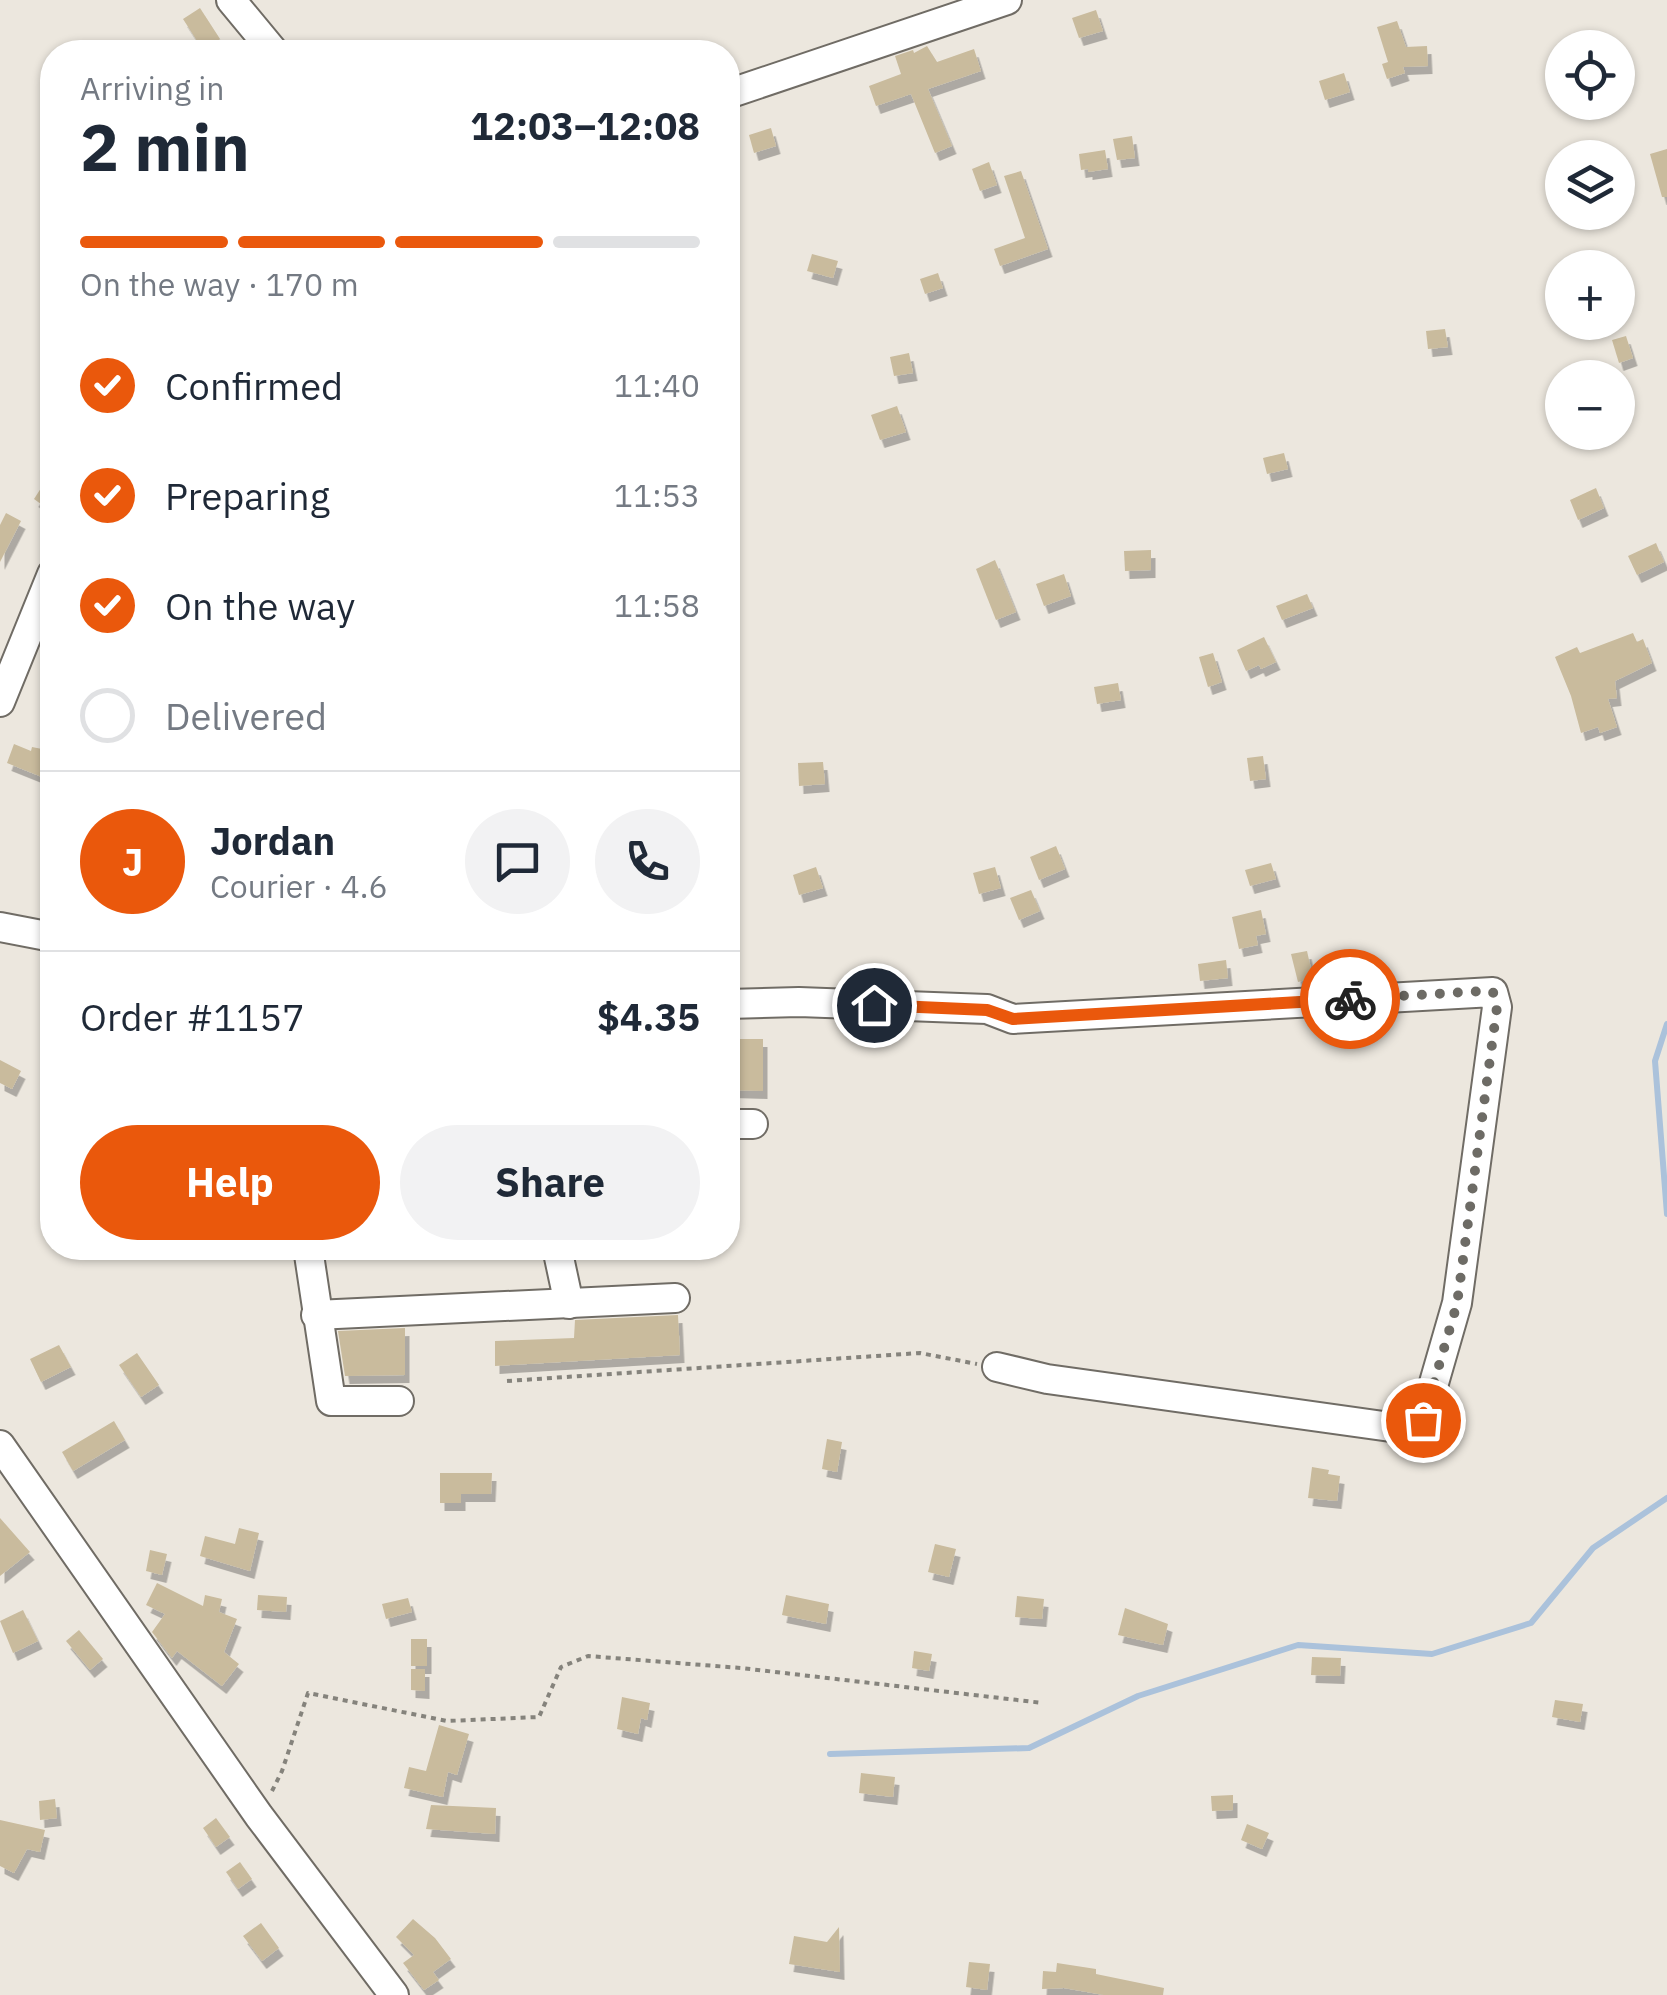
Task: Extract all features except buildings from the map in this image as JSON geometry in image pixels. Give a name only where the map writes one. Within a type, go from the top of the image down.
[{"type":"street","points":[[231,0],[264,40]]},
{"type":"street","points":[[740,90],[1006,0]]},
{"type":"street","points":[[0,702],[40,604]]},
{"type":"street","points":[[0,927],[40,935]]},
{"type":"street","points":[[740,1004],[800,1002],[987,1010],[1013,1019],[1493,992],[1497,1007],[1457,1304],[1423,1420],[1412,1430],[1047,1379],[997,1367]]},
{"type":"street","points":[[309,1260],[330,1401],[399,1400]]},
{"type":"street","points":[[560,1260],[570,1304]]},
{"type":"street","points":[[316,1316],[675,1298]]},
{"type":"street","points":[[0,1445],[259,1816],[394,1995]]},
{"type":"path","points":[[507,1381],[920,1353],[997,1367]]},
{"type":"path","points":[[259,1816],[282,1772],[308,1693],[447,1720],[539,1717],[561,1667],[588,1656],[741,1668],[1043,1703]]},
{"type":"waterway","points":[[1667,1024],[1655,1061],[1667,1214]]},
{"type":"waterway","points":[[830,1754],[1029,1748],[1138,1696],[1298,1645],[1432,1654],[1531,1623],[1593,1548],[1667,1498]]},
{"type":"way so far","points":[[1350,999],[1484,991],[1493,992],[1497,1007],[1457,1304],[1423,1420]]},
{"type":"route","points":[[874,1005],[987,1010],[1013,1019],[1350,999]]}]
